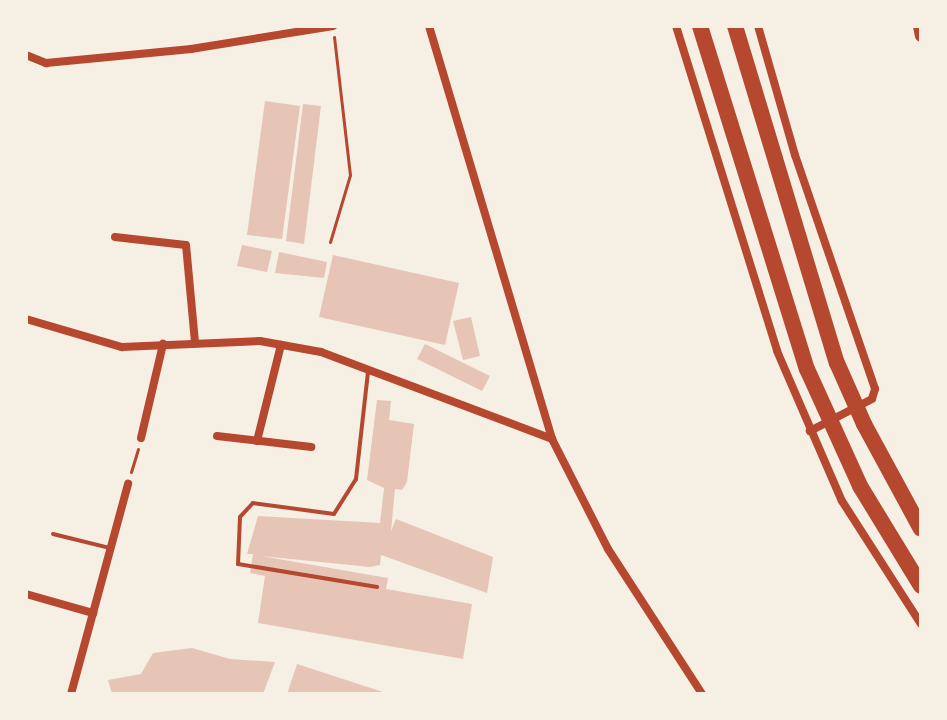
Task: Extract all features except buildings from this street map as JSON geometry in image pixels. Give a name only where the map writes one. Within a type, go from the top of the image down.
[{"type":"highway","points":[[700,26],[807,369],[860,486],[921,586]]},
{"type":"highway","points":[[735,26],[837,363],[864,424],[921,529]]},
{"type":"main road","points":[[919,26],[921,36]]},
{"type":"street","points":[[26,55],[46,63],[147,53],[332,26]]},
{"type":"street","points":[[429,26],[552,439],[608,549],[702,694]]},
{"type":"street","points":[[676,26],[758,297],[810,431],[842,501],[921,624]]},
{"type":"street","points":[[758,26],[795,155],[875,389],[872,399],[810,431]]},
{"type":"street","points":[[115,237],[186,245],[195,342]]},
{"type":"street","points":[[26,319],[122,347],[195,342],[281,345],[321,352],[552,439]]},
{"type":"street","points":[[141,438],[163,344]]},
{"type":"street","points":[[257,441],[281,345]]},
{"type":"street","points":[[217,436],[311,447]]},
{"type":"street","points":[[71,694],[128,484]]},
{"type":"street","points":[[26,594],[93,613]]},
{"type":"lane","points":[[368,370],[356,479],[334,514],[253,503],[240,517],[238,564],[377,587]]},
{"type":"lane","points":[[53,534],[110,548]]},
{"type":"path","points":[[330,242],[350,175],[332,26]]},
{"type":"path","points":[[128,484],[141,438]]}]
